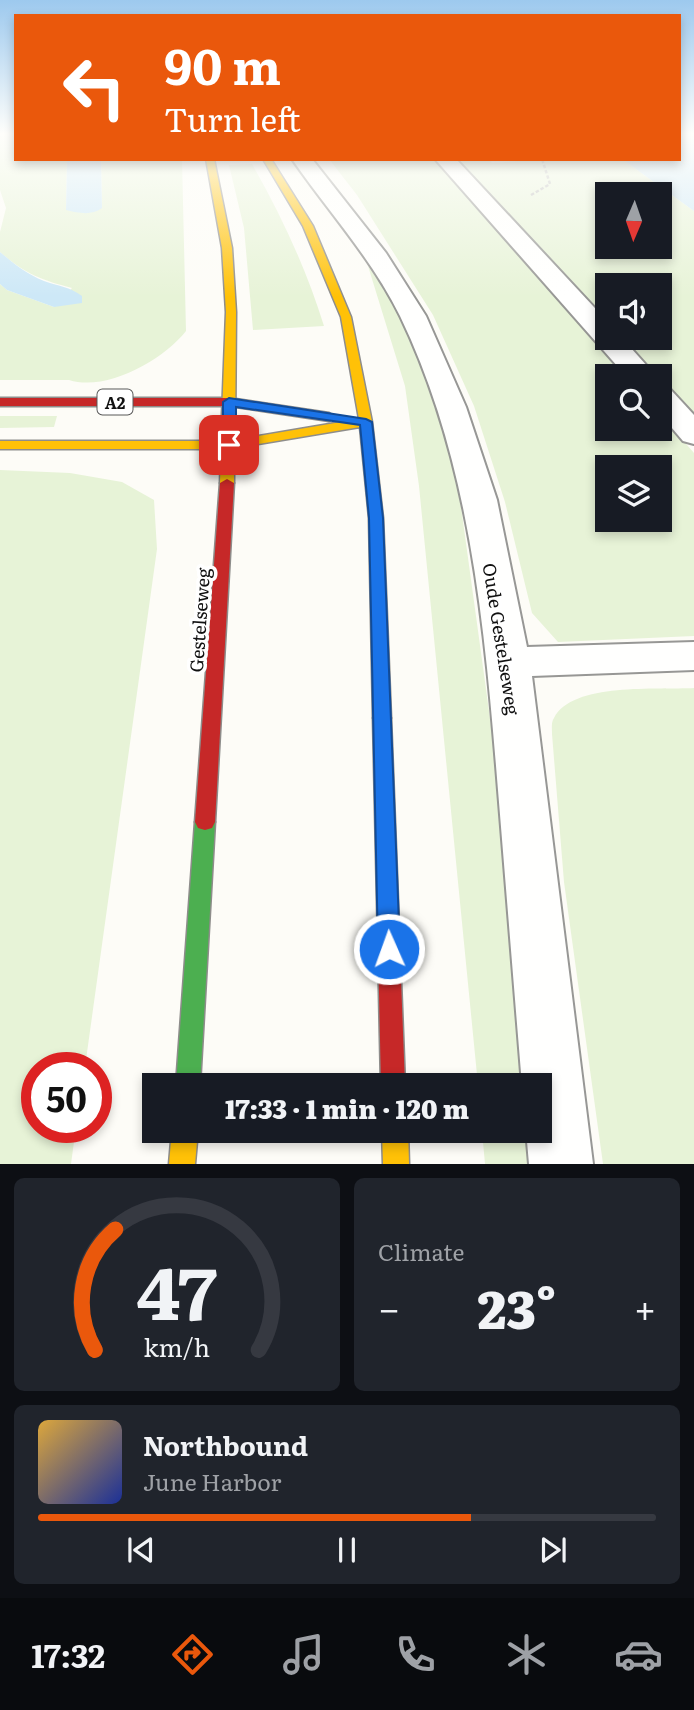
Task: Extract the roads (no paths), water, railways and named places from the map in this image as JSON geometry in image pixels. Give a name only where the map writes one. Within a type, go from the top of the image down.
[{"type":"main road","name":"Gestelseweg","points":[[189,1073],[229,445],[231,312],[227,248],[216,188]]},
{"type":"main road","points":[[285,188],[308,226],[346,317],[366,422],[377,541],[393,1073]]},
{"type":"main road","name":"A2","points":[[0,402],[229,402]]},
{"type":"main road","points":[[229,402],[366,422]]},
{"type":"main road","points":[[0,445],[229,445],[366,422]]},
{"type":"main road","points":[[182,1164],[183,1143]]},
{"type":"main road","points":[[395,1143],[396,1164]]},
{"type":"street","name":"Oude Gestelseweg","points":[[324,188],[377,258],[413,316],[452,407],[480,500],[509,662],[561,1164]]},
{"type":"street","points":[[472,188],[631,364]]},
{"type":"street","points":[[672,409],[694,434]]},
{"type":"street","points":[[509,662],[694,656]]},
{"type":"water","points":[[66,188],[102,188],[102,208],[98,211],[80,213],[66,210]]},
{"type":"water","points":[[672,188],[694,188],[694,211],[672,195]]},
{"type":"water","points":[[0,252],[32,275],[82,296],[82,303],[54,307],[7,290],[0,284]]}]
